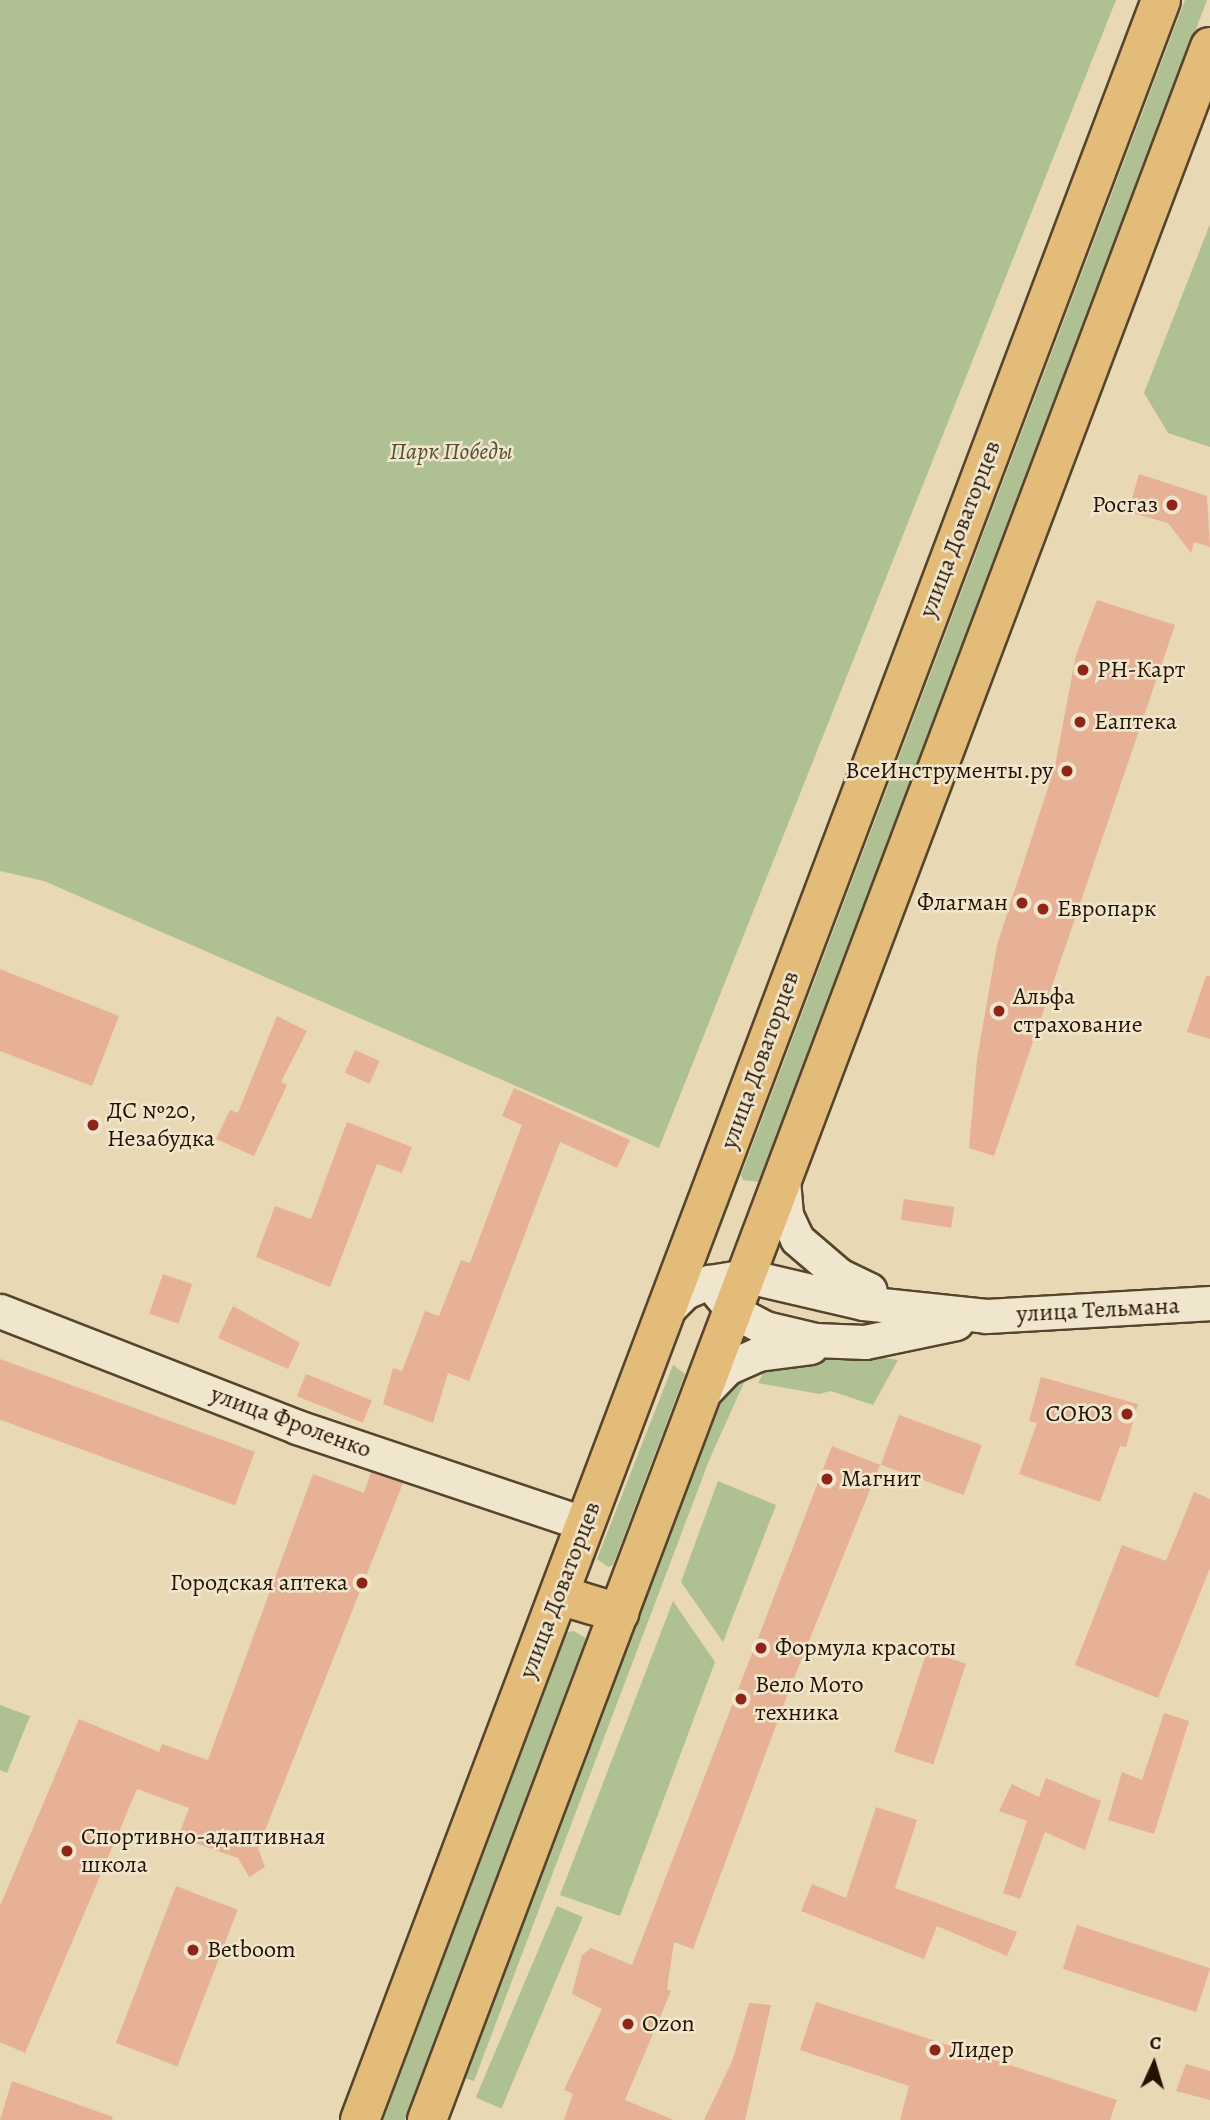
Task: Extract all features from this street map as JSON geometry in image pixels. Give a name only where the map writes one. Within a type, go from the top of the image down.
[{"type":"main road","name":"улица Доваторцев","points":[[360,2120],[1161,0]]},
{"type":"main road","points":[[427,2120],[1210,47]]},
{"type":"main road","points":[[559,1595],[619,1614]]},
{"type":"street","name":"улица Тельмана","points":[[783,1180],[786,1215],[797,1239],[818,1260],[847,1280],[914,1309]]},
{"type":"street","name":"улица Тельмана","points":[[700,1220],[699,1253],[709,1282],[733,1311],[765,1328],[815,1340],[865,1342]]},
{"type":"street","name":"улица Тельмана","points":[[666,1311],[685,1292],[709,1282],[747,1276],[863,1303],[986,1317]]},
{"type":"street","name":"улица Тельмана","points":[[702,1394],[727,1368],[758,1354],[865,1342],[986,1317],[1210,1303]]},
{"type":"street","name":"улица Фроленко","points":[[0,1311],[297,1427],[585,1524]]},
{"type":"green space","name":"Парк Победы","points":[[0,0],[1116,0],[659,1148],[44,881],[0,871]]},
{"type":"green space","points":[[1185,0],[1207,0],[760,1182],[743,1180],[741,1175]]},
{"type":"green space","points":[[1210,224],[1210,447],[1168,433],[1144,393]]},
{"type":"green space","points":[[865,1355],[898,1360],[873,1405],[831,1391],[819,1394],[758,1383],[767,1366]]},
{"type":"green space","points":[[673,1365],[685,1374],[613,1565],[608,1567],[597,1559]]},
{"type":"green space","points":[[752,1365],[710,1458],[474,2081],[461,2077],[709,1407]]},
{"type":"green space","points":[[718,1481],[776,1505],[723,1642],[681,1582]]},
{"type":"green space","points":[[673,1601],[715,1662],[620,1916],[560,1895]]},
{"type":"green space","points":[[574,1631],[587,1639],[405,2120],[383,2120],[567,1632]]},
{"type":"green space","points":[[0,1705],[30,1716],[7,1773],[0,1770]]},
{"type":"green space","points":[[557,1906],[583,1917],[502,2108],[476,2097]]},
{"type":"building","points":[[1139,474],[1207,496],[1210,547],[1194,542],[1191,553],[1168,523],[1128,512]]},
{"type":"building","name":"Европарк","points":[[1097,600],[1175,625],[994,1156],[969,1148],[977,1059],[997,945],[1055,766],[1076,655]]},
{"type":"building","points":[[0,969],[119,1016],[92,1086],[0,1051]]},
{"type":"building","points":[[1206,976],[1210,976],[1210,1039],[1187,1032]]},
{"type":"building","points":[[277,1016],[307,1031],[281,1082],[287,1085],[254,1156],[216,1139],[230,1110],[238,1113]]},
{"type":"building","points":[[355,1050],[380,1061],[369,1084],[345,1073]]},
{"type":"building","points":[[514,1088],[630,1140],[617,1168],[560,1142],[469,1381],[448,1373],[433,1423],[383,1404],[393,1368],[402,1371],[425,1311],[439,1316],[461,1260],[470,1263],[522,1125],[502,1116]]},
{"type":"building","points":[[347,1122],[412,1147],[402,1173],[377,1164],[330,1287],[256,1257],[275,1206],[311,1219]]},
{"type":"building","points":[[904,1199],[954,1207],[951,1228],[901,1220]]},
{"type":"building","points":[[163,1274],[192,1284],[179,1324],[149,1314]]},
{"type":"building","points":[[233,1306],[300,1343],[288,1369],[218,1338]]},
{"type":"building","points":[[0,1359],[255,1452],[235,1505],[0,1420]]},
{"type":"building","points":[[306,1374],[372,1401],[363,1423],[297,1396]]},
{"type":"building","points":[[1041,1377],[1138,1404],[1126,1447],[1120,1446],[1100,1502],[1019,1474],[1037,1423],[1029,1421]]},
{"type":"building","points":[[899,1415],[982,1445],[964,1495],[881,1465]]},
{"type":"building","points":[[832,1446],[880,1465],[790,1688],[693,1949],[674,1942],[667,1989],[671,1991],[625,2100],[674,2120],[564,2120],[573,2094],[564,2090],[602,2009],[572,1994],[582,1955],[591,1948],[632,1965]]},
{"type":"building","points":[[371,1472],[403,1483],[258,1848],[265,1867],[249,1877],[238,1858],[178,1837],[189,1808],[137,1789],[25,2053],[0,2042],[0,1906],[79,1719],[159,1752],[162,1744],[208,1760],[313,1474],[364,1493]]},
{"type":"building","points":[[1194,1492],[1210,1499],[1210,1568],[1158,1698],[1075,1665],[1122,1545],[1166,1561]]},
{"type":"building","points":[[927,1651],[966,1664],[933,1764],[894,1752]]},
{"type":"building","points":[[1164,1713],[1189,1721],[1154,1834],[1108,1820],[1122,1772],[1142,1780]]},
{"type":"building","points":[[1046,1778],[1101,1801],[1085,1850],[1045,1832],[1020,1899],[1003,1893],[1027,1821],[999,1811],[1012,1784],[1039,1797]]},
{"type":"building","points":[[876,1807],[917,1820],[895,1888],[1017,1932],[1007,1956],[937,1926],[924,1959],[801,1911],[812,1884],[846,1898]]},
{"type":"building","points":[[176,1886],[238,1910],[177,2066],[116,2043]]},
{"type":"building","points":[[1077,1925],[1210,1968],[1196,2012],[1063,1969]]},
{"type":"building","points":[[816,2002],[1117,2100],[1110,2120],[900,2120],[909,2086],[800,2050]]},
{"type":"building","points":[[749,2003],[771,2005],[745,2120],[704,2120],[733,2059]]},
{"type":"building","points":[[1186,2064],[1210,2071],[1210,2100],[1176,2091]]},
{"type":"building","points":[[12,2081],[113,2117],[112,2120],[0,2120]]},
{"type":"place","name":"Росгаз","points":[[1172,505]]},
{"type":"place","name":"РН-Карт","points":[[1083,670]]},
{"type":"place","name":"Еаптека","points":[[1080,722]]},
{"type":"place","name":"ВсеИнструменты.ру","points":[[1067,771]]},
{"type":"place","name":"Флагман","points":[[1022,903]]},
{"type":"place","name":"Европарк","points":[[1043,909]]},
{"type":"place","name":"Альфа страхование","points":[[999,1011]]},
{"type":"place","name":"ДС №20, Незабудка","points":[[93,1125]]},
{"type":"place","name":"СОЮЗ","points":[[1127,1414]]},
{"type":"place","name":"Магнит","points":[[827,1479]]},
{"type":"place","name":"Городская аптека","points":[[362,1583]]},
{"type":"place","name":"Формула красоты","points":[[761,1648]]},
{"type":"place","name":"Вело Мото техника","points":[[741,1699]]},
{"type":"place","name":"Спортивно-адаптивная школа","points":[[67,1851]]},
{"type":"place","name":"Betboom","points":[[193,1950]]},
{"type":"place","name":"Ozon","points":[[628,2024]]},
{"type":"place","name":"Лидер","points":[[935,2050]]}]
